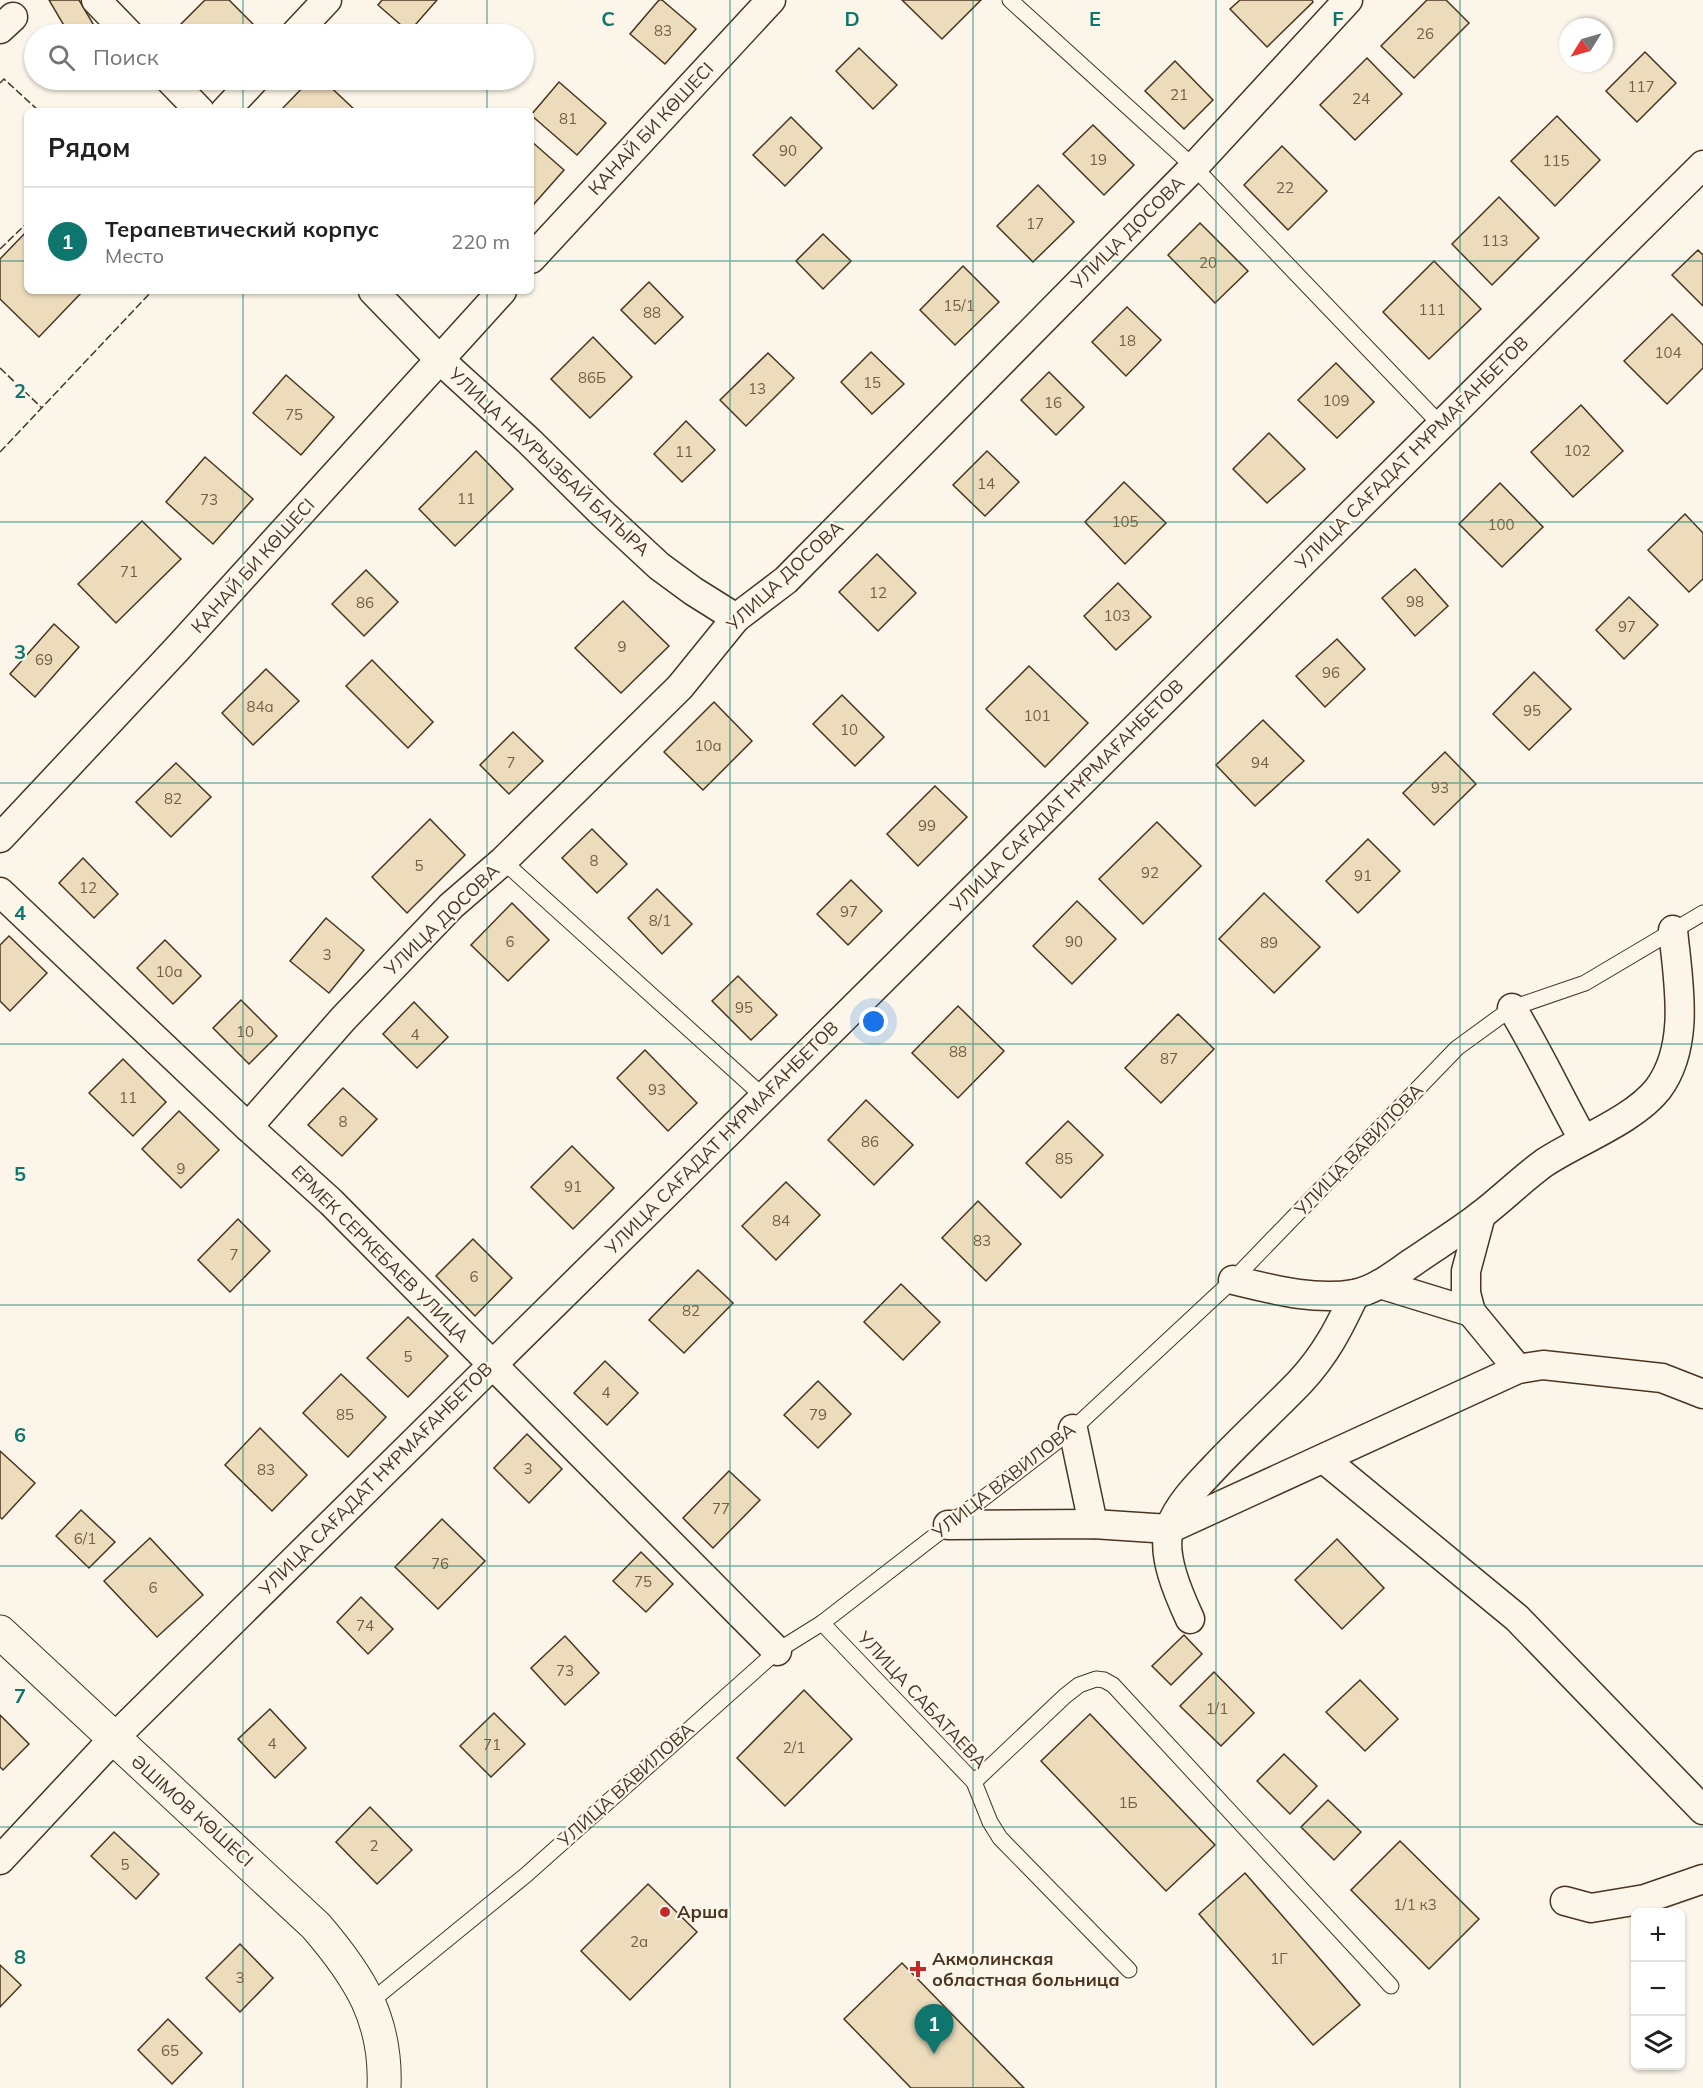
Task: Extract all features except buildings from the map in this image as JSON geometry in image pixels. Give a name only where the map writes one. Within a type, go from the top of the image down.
[{"type":"street","points":[[96,0],[119,24]]},
{"type":"street","points":[[304,24],[327,0]]},
{"type":"street","name":"ҚАНАЙ БИ КӨШЕСІ","points":[[534,256],[771,0]]},
{"type":"street","name":"УЛИЦА ДОСОВА","points":[[248,1127],[343,1019],[451,906],[503,861],[680,687],[736,618],[786,580],[1194,167],[1348,0]]},
{"type":"street","points":[[180,90],[197,108]]},
{"type":"street","points":[[228,108],[245,90]]},
{"type":"street","name":"УЛИЦА САҒАДАТ НҰРМАҒАНБЕТОВ","points":[[0,1860],[113,1739],[1703,165]]},
{"type":"street","name":"УЛИЦА НАУРЫЗБАЙ БАТЫРА","points":[[376,294],[440,360],[529,441],[659,566],[736,618]]},
{"type":"street","name":"ҚАНАЙ БИ КӨШЕСІ","points":[[0,837],[177,649],[499,294]]},
{"type":"street","name":"ЕРМЕК СЕРКЕБАЕВ УЛИЦА","points":[[0,892],[248,1127],[331,1202],[777,1651]]},
{"type":"street","points":[[1190,1619],[1176,1589],[1168,1554],[1169,1529],[1187,1497],[1247,1432],[1301,1381],[1332,1342],[1368,1289],[1481,1215],[1543,1164],[1583,1139],[1628,1116],[1657,1090],[1669,1068],[1677,1044],[1679,1001],[1673,930]]},
{"type":"street","points":[[1512,1008],[1537,1049],[1583,1139]]},
{"type":"street","points":[[1481,1215],[1466,1271],[1466,1293],[1471,1311],[1518,1369]]},
{"type":"street","points":[[1233,1280],[1275,1290],[1322,1296],[1368,1289],[1471,1311]]},
{"type":"street","points":[[948,1525],[1093,1524],[1169,1529],[1518,1369],[1543,1365],[1662,1378],[1703,1394]]},
{"type":"street","points":[[1073,1429],[1093,1524]]},
{"type":"street","points":[[1324,1459],[1517,1618],[1703,1810]]},
{"type":"street","name":"ӘШІМОВ КӨШЕСІ","points":[[0,1632],[316,1926],[345,1960],[369,2003]]},
{"type":"street","points":[[1565,1901],[1591,1908],[1644,1899],[1703,1879]]},
{"type":"street","points":[[369,2003],[381,2039],[384,2088]]},
{"type":"lane","points":[[1010,0],[1194,167],[1441,425]]},
{"type":"lane","points":[[503,861],[764,1097]]},
{"type":"lane","name":"УЛИЦА ВАВИЛОВА","points":[[369,2003],[526,1875],[777,1651],[822,1623],[1073,1429],[1233,1280],[1457,1048],[1512,1008],[1585,983],[1703,913]]},
{"type":"lane","name":"УЛИЦА САБАТАЕВА","points":[[822,1623],[974,1782],[990,1822],[1000,1838],[1129,1970]]},
{"type":"lane","points":[[974,1782],[1065,1696],[1087,1681],[1104,1680],[1113,1685],[1391,1986]]},
{"type":"fence","points":[[0,83],[4,79],[36,108]]},
{"type":"fence","points":[[0,249],[24,226]]},
{"type":"fence","points":[[0,452],[149,294]]},
{"type":"fence","points":[[0,368],[42,408]]},
{"type":"place","name":"Арша","points":[[665,1912]]},
{"type":"place","name":"Акмолинская областная больница","points":[[918,1969]]},
{"type":"place","name":"Терапевтический корпус","points":[[934,2054]]}]
